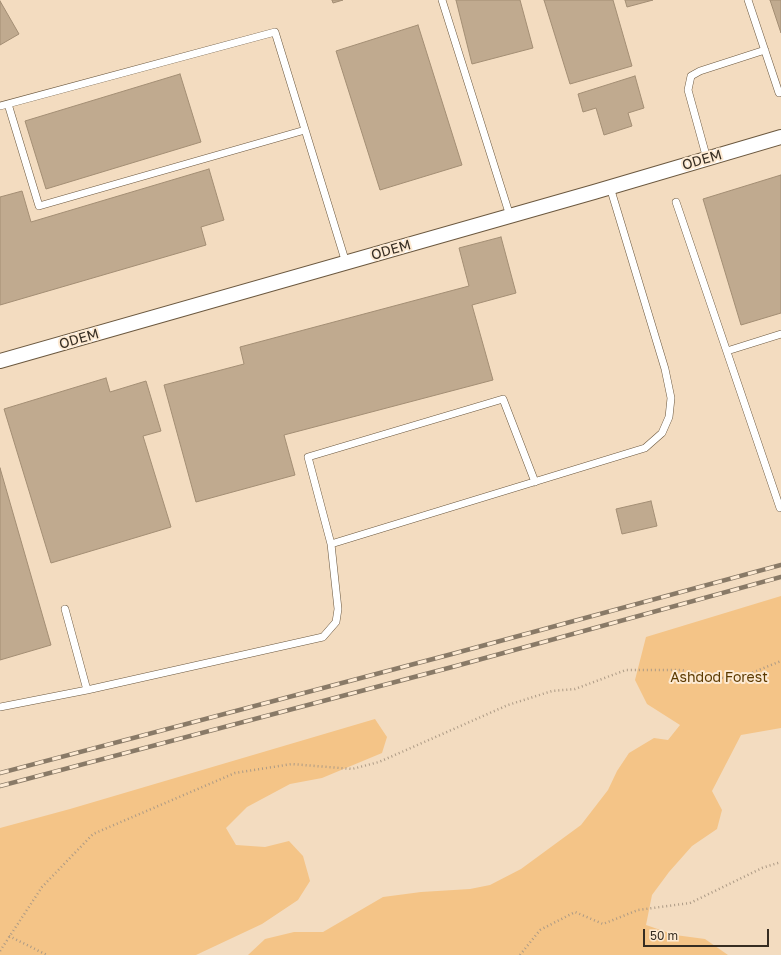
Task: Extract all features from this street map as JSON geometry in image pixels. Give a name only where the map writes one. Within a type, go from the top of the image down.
[{"type":"street","name":"ODEM","points":[[0,361],[510,216],[781,137]]},
{"type":"lane","points":[[442,0],[510,216]]},
{"type":"lane","points":[[748,0],[779,93]]},
{"type":"lane","points":[[0,106],[275,32],[346,263]]},
{"type":"lane","points":[[707,159],[688,90],[691,76],[700,71],[765,50]]},
{"type":"lane","points":[[8,104],[39,206],[305,130]]},
{"type":"lane","points":[[331,544],[645,448],[662,433],[669,417],[671,398],[666,369],[610,187]]},
{"type":"lane","points":[[676,202],[780,508]]},
{"type":"lane","points":[[727,351],[781,334]]},
{"type":"lane","points":[[0,707],[87,690],[323,637],[336,622],[338,609],[331,544],[308,457],[503,399],[535,482]]},
{"type":"lane","points":[[65,609],[87,690]]},
{"type":"path","points":[[0,951],[42,887],[93,834],[235,773],[292,764],[352,769],[379,762],[508,705],[552,691],[575,689],[626,670],[681,670],[734,680],[781,661]]},
{"type":"path","points":[[520,955],[540,930],[575,912],[603,924],[638,910],[690,903],[762,868],[781,862]]},
{"type":"path","points":[[9,936],[47,955]]},
{"type":"green space","name":"Ashdod Forest","points":[[781,596],[781,728],[741,735],[712,791],[722,810],[717,829],[692,846],[669,872],[652,895],[646,925],[675,935],[705,939],[728,955],[248,955],[265,939],[294,932],[323,932],[383,897],[421,892],[470,889],[490,885],[521,869],[581,825],[608,790],[617,771],[629,753],[654,738],[668,740],[680,725],[647,704],[635,680],[646,637]]},
{"type":"green space","points":[[375,719],[387,737],[382,753],[322,778],[290,784],[247,807],[226,828],[236,845],[265,847],[289,841],[303,856],[310,881],[298,900],[262,924],[196,955],[0,955],[0,828],[70,809]]},
{"type":"building","points":[[332,0],[343,0],[333,3]]},
{"type":"building","points":[[456,0],[520,0],[533,48],[472,64]]},
{"type":"building","points":[[544,0],[613,0],[632,66],[570,84]]},
{"type":"building","points":[[625,0],[653,0],[627,7]]},
{"type":"building","points":[[770,0],[781,0],[781,33]]},
{"type":"building","points":[[0,1],[19,34],[0,45]]},
{"type":"building","points":[[418,25],[462,165],[380,190],[336,51]]},
{"type":"building","points":[[180,74],[201,142],[46,189],[25,121]]},
{"type":"building","points":[[635,76],[644,108],[628,113],[632,126],[604,135],[596,108],[583,112],[578,94]]},
{"type":"building","points":[[209,169],[224,220],[201,227],[206,245],[0,305],[0,197],[22,191],[31,222]]},
{"type":"building","points":[[781,175],[781,313],[741,325],[703,199]]},
{"type":"building","points":[[501,237],[516,293],[472,305],[493,380],[284,435],[295,475],[196,502],[164,385],[244,364],[240,347],[469,286],[459,248]]},
{"type":"building","points":[[106,378],[110,392],[146,381],[161,431],[143,436],[171,527],[51,563],[4,409]]},
{"type":"building","points":[[0,468],[51,645],[0,660]]},
{"type":"building","points":[[651,501],[657,526],[622,534],[616,509]]},
{"type":"railway","points":[[0,773],[452,654],[781,565]]},
{"type":"railway","points":[[0,786],[456,666],[781,577]]}]
